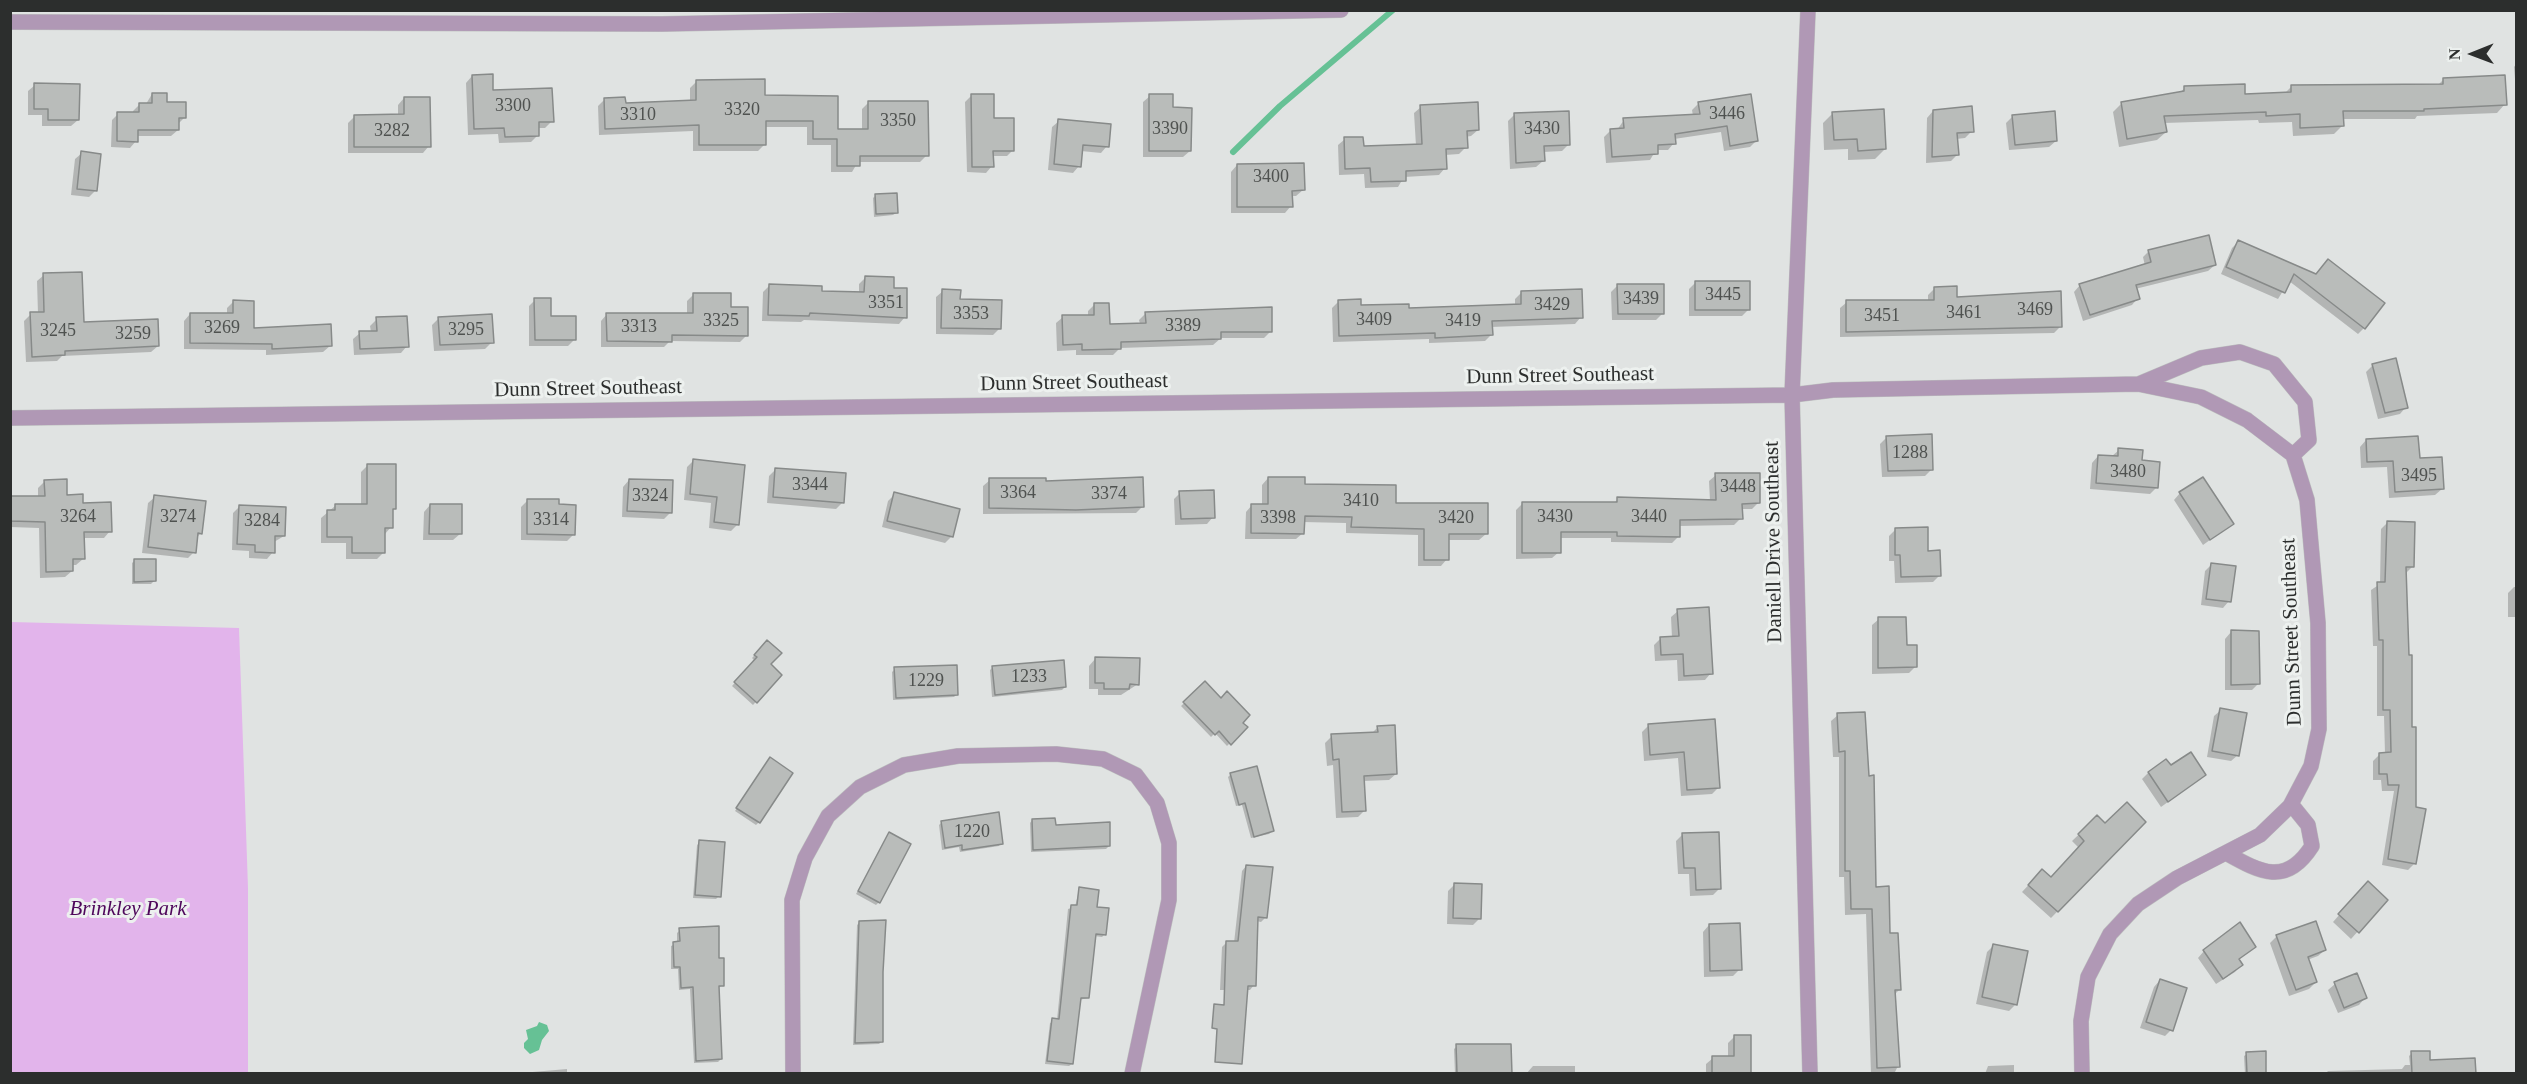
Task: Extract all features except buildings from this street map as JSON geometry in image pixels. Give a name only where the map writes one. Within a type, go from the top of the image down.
[{"type":"street","points":[[10,22],[662,24],[1341,10]]},
{"type":"street","name":"Daniell Drive Southeast","points":[[1808,10],[1792,394],[1810,1074]]},
{"type":"street","name":"Dunn Street Southeast","points":[[2138,384],[2201,358],[2240,352],[2274,364],[2305,402],[2309,440],[2294,455]]},
{"type":"street","name":"Dunn Street Southeast","points":[[10,418],[1792,394],[1833,390],[2138,384],[2201,397],[2247,420],[2294,455],[2307,500],[2318,623],[2319,729],[2312,766],[2291,804],[2260,835],[2177,878],[2138,904],[2110,934],[2088,977],[2081,1021],[2082,1074]]},
{"type":"street","points":[[793,1074],[792,900],[805,858],[828,816],[860,787],[904,765],[958,756],[1056,754],[1103,759],[1136,775],[1157,803],[1169,843],[1169,900],[1132,1074]]},
{"type":"street","points":[[2226,853],[2258,871],[2283,872],[2301,863],[2312,846],[2308,825],[2291,804]]},
{"type":"green space","name":"Brinkley Park","points":[[11,622],[239,628],[248,888],[248,1073],[11,1073]]},
{"type":"shaded area","points":[[539,1022],[547,1025],[549,1031],[542,1040],[539,1050],[530,1054],[524,1048],[524,1043],[528,1039],[526,1030],[537,1026]]},
{"type":"waterway","points":[[1233,152],[1280,106],[1393,10]]}]
